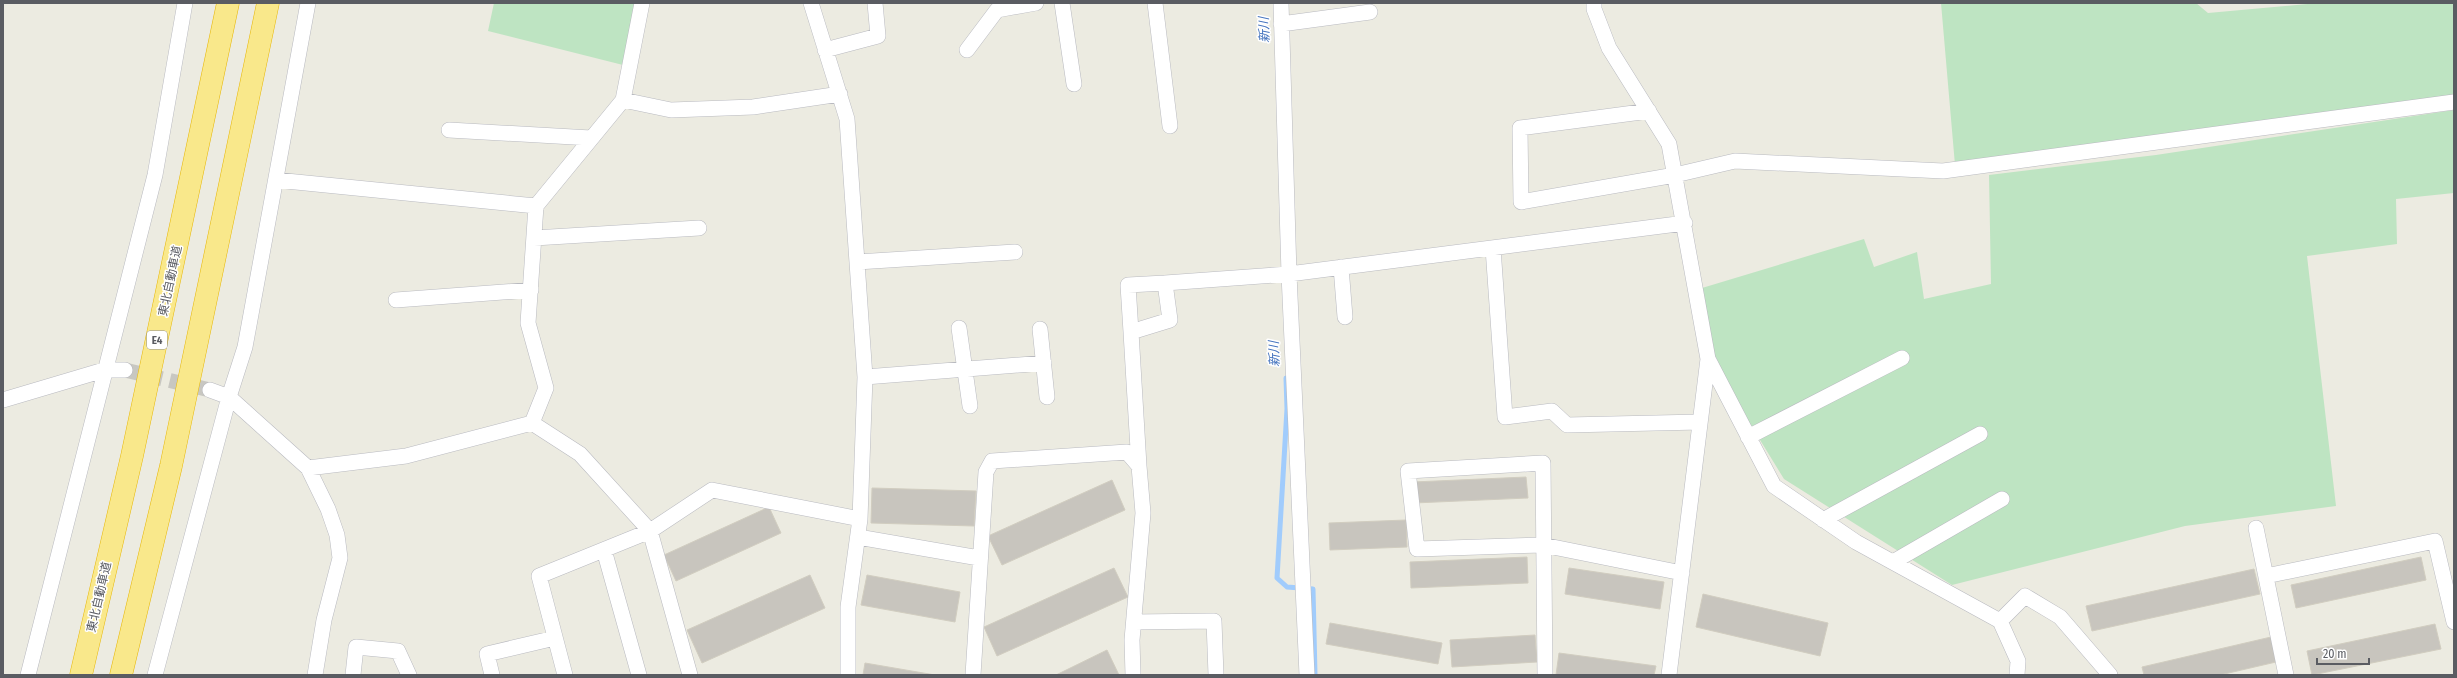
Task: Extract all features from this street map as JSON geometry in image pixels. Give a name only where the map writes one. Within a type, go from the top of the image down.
[{"type":"highway","name":"東北自動車道","points":[[81,675],[132,456],[228,3]]},
{"type":"highway","points":[[121,675],[171,466],[268,3]]},
{"type":"street","points":[[28,675],[104,370],[155,175],[185,3]]},
{"type":"street","points":[[155,675],[229,397],[245,347],[308,3]]},
{"type":"street","points":[[532,424],[546,388],[528,323],[536,206],[623,100],[642,3]]},
{"type":"street","points":[[810,3],[848,119],[865,377],[860,519],[848,607],[848,675]]},
{"type":"street","points":[[826,50],[878,36],[875,3]]},
{"type":"street","points":[[967,50],[997,10],[1036,3]]},
{"type":"street","points":[[1062,3],[1074,84]]},
{"type":"street","points":[[1155,3],[1170,126]]},
{"type":"street","points":[[1281,3],[1289,274],[1307,675]]},
{"type":"street","points":[[1594,3],[1594,9],[1610,48],[1669,144],[1685,223],[1708,359],[1669,675]]},
{"type":"street","points":[[1281,24],[1370,12]]},
{"type":"street","points":[[623,100],[671,110],[753,107],[840,94]]},
{"type":"street","points":[[1649,112],[1520,128],[1522,202],[1675,175],[1735,161],[1943,171],[2454,102]]},
{"type":"street","points":[[449,130],[591,138]]},
{"type":"street","points":[[276,180],[536,206]]},
{"type":"street","points":[[1133,675],[1134,622],[1143,513],[1128,285],[1289,274],[1685,223]]},
{"type":"street","points":[[534,238],[699,228]]},
{"type":"street","points":[[1492,248],[1505,417],[1552,411],[1567,425],[1700,422]]},
{"type":"street","points":[[857,262],[1015,252]]},
{"type":"street","points":[[1341,267],[1345,317]]},
{"type":"street","points":[[1131,332],[1170,320],[1165,283]]},
{"type":"street","points":[[396,300],[531,290]]},
{"type":"street","points":[[959,328],[970,406]]},
{"type":"street","points":[[1040,329],[1047,397]]},
{"type":"street","points":[[1748,437],[1902,358]]},
{"type":"street","points":[[1708,359],[1774,486],[1856,542],[2000,621],[2018,661],[2017,675]]},
{"type":"street","points":[[865,377],[1044,363]]},
{"type":"street","points":[[3,400],[104,370],[125,370]]},
{"type":"street","points":[[210,390],[229,397],[308,468],[328,509],[337,535],[340,558],[324,620],[315,675]]},
{"type":"street","points":[[308,468],[406,456],[532,424],[580,454],[650,531],[690,675]]},
{"type":"street","points":[[1823,520],[1980,434]]},
{"type":"street","points":[[973,675],[979,558],[986,472],[992,460],[1127,452],[1139,466]]},
{"type":"street","points":[[1545,675],[1543,545],[1542,463],[1408,472],[1417,549],[1543,545],[1682,573]]},
{"type":"street","points":[[565,675],[539,576],[650,531],[712,490],[860,519]]},
{"type":"street","points":[[1893,562],[2002,499]]},
{"type":"street","points":[[2256,528],[2286,675]]},
{"type":"street","points":[[858,537],[979,558]]},
{"type":"street","points":[[2266,576],[2434,541],[2454,622]]},
{"type":"street","points":[[604,550],[639,675]]},
{"type":"street","points":[[2000,621],[2025,596],[2060,617],[2106,673]]},
{"type":"street","points":[[1134,622],[1214,621],[1216,675]]},
{"type":"street","points":[[492,675],[487,654],[555,638]]},
{"type":"street","points":[[353,675],[356,647],[398,650],[409,675]]},
{"type":"green space","points":[[494,3],[635,3],[623,65],[488,31]]},
{"type":"green space","points":[[1941,3],[2196,3],[2208,13],[2318,3],[2454,3],[2454,95],[1955,165]]},
{"type":"green space","points":[[2454,110],[2454,193],[2396,199],[2397,244],[2307,256],[2336,506],[2185,526],[1952,585],[1784,479],[1714,365],[1702,288],[1864,239],[1874,267],[1917,252],[1924,299],[1991,284],[1989,175],[2156,155]]},
{"type":"building","points":[[1526,477],[1528,498],[1414,503],[1413,482]]},
{"type":"building","points":[[1112,480],[1125,510],[1002,565],[988,536]]},
{"type":"building","points":[[872,488],[976,491],[974,526],[871,523]]},
{"type":"building","points":[[769,507],[781,533],[676,581],[664,555]]},
{"type":"building","points":[[1406,520],[1407,547],[1330,550],[1329,523]]},
{"type":"building","points":[[1527,557],[1528,583],[1411,588],[1410,562]]},
{"type":"building","points":[[2421,557],[2426,580],[2296,608],[2291,585]]},
{"type":"building","points":[[1114,568],[1128,597],[997,656],[984,627]]},
{"type":"building","points":[[1569,568],[1664,582],[1660,609],[1565,594]]},
{"type":"building","points":[[2254,569],[2260,594],[2092,631],[2086,606]]},
{"type":"building","points":[[810,575],[825,608],[702,663],[687,630]]},
{"type":"building","points":[[867,575],[960,592],[955,622],[861,605]]},
{"type":"building","points":[[1703,594],[1828,623],[1820,656],[1696,627]]},
{"type":"building","points":[[1330,623],[1442,643],[1438,664],[1326,644]]},
{"type":"building","points":[[2435,624],[2441,649],[2312,675],[2307,651]]},
{"type":"building","points":[[1535,635],[1537,662],[1452,667],[1450,640]]},
{"type":"building","points":[[2271,637],[2276,662],[2220,675],[2144,675],[2142,667]]},
{"type":"building","points":[[1107,650],[1119,675],[1056,675]]},
{"type":"building","points":[[1559,653],[1656,666],[1654,675],[1556,675]]},
{"type":"building","points":[[865,663],[935,675],[863,675]]},
{"type":"waterway","name":"新川","points":[[1286,378],[1287,409],[1277,578],[1287,587],[1313,589],[1315,675]]},
{"type":"tunnel","points":[[125,370],[210,390]]}]
